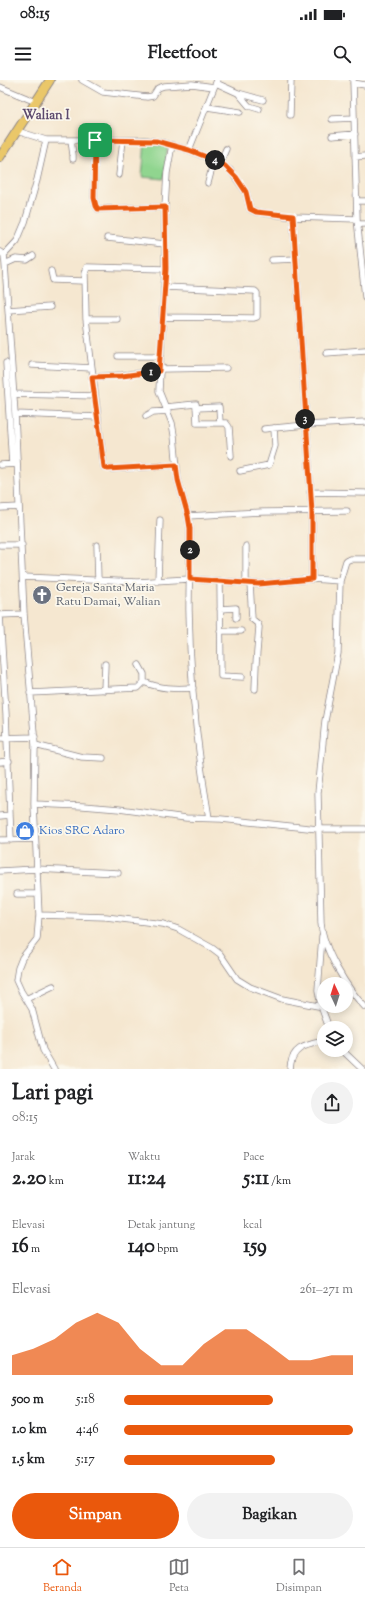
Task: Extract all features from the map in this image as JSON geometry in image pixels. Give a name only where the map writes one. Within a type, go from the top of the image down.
[{"type":"highway","points":[[0,157],[50,80]]},
{"type":"street","points":[[82,80],[103,92],[147,97],[153,96],[158,88],[164,86],[216,83],[238,93],[263,100]]},
{"type":"street","points":[[290,115],[291,80]]},
{"type":"street","points":[[365,85],[353,82],[358,221],[365,297]]},
{"type":"street","points":[[189,150],[216,83]]},
{"type":"street","points":[[0,86],[36,102]]},
{"type":"street","points":[[238,93],[249,106],[259,109]]},
{"type":"street","points":[[207,107],[240,112]]},
{"type":"street","points":[[332,119],[354,118]]},
{"type":"street","points":[[17,131],[46,140],[156,141],[172,145],[220,162],[233,174],[243,187],[250,209],[256,212],[358,221],[365,224]]},
{"type":"street","points":[[332,136],[355,134]]},
{"type":"street","points":[[46,140],[37,180],[25,222],[17,241],[2,253],[5,264],[15,464],[22,545],[24,614],[35,745],[34,804],[39,915],[37,939],[22,958],[16,975],[17,983],[34,1012],[43,1050],[54,1069]]},
{"type":"street","points":[[71,140],[72,159]]},
{"type":"street","points":[[95,140],[94,198],[98,209],[165,207]]},
{"type":"street","points":[[119,175],[123,140]]},
{"type":"street","points":[[172,145],[167,172],[165,207],[166,269],[159,370],[159,391],[167,409],[174,435],[176,465],[190,528],[189,609],[195,720],[209,818]]},
{"type":"street","points":[[220,162],[226,149]]},
{"type":"street","points":[[355,157],[365,156]]},
{"type":"street","points":[[208,183],[214,160]]},
{"type":"street","points":[[357,201],[365,201]]},
{"type":"street","points":[[293,216],[312,512],[312,579]]},
{"type":"street","points":[[107,238],[165,244]]},
{"type":"street","points":[[5,264],[16,259],[27,260],[33,256]]},
{"type":"street","points":[[272,260],[296,259]]},
{"type":"street","points":[[166,269],[88,267],[85,270],[86,319],[102,463],[105,468],[176,465]]},
{"type":"street","points":[[51,271],[53,280],[85,281]]},
{"type":"street","points":[[163,317],[257,317],[257,293],[255,291],[164,287]]},
{"type":"street","points":[[8,310],[50,307]]},
{"type":"street","points":[[86,319],[117,318]]},
{"type":"street","points":[[326,353],[365,350]]},
{"type":"street","points":[[118,356],[161,356]]},
{"type":"street","points":[[0,364],[9,364]]},
{"type":"street","points":[[9,364],[14,394],[15,464]]},
{"type":"street","points":[[32,365],[92,368]]},
{"type":"street","points":[[92,377],[122,376],[159,370],[226,368]]},
{"type":"street","points":[[14,394],[95,396]]},
{"type":"street","points":[[146,416],[153,412],[196,404],[197,423],[226,423],[229,427],[232,456]]},
{"type":"street","points":[[196,408],[219,407],[220,423]]},
{"type":"street","points":[[15,414],[98,417]]},
{"type":"street","points":[[264,429],[306,424],[365,422]]},
{"type":"street","points":[[240,471],[269,465],[275,443],[274,428]]},
{"type":"street","points":[[0,465],[15,464]]},
{"type":"street","points":[[310,492],[365,493]]},
{"type":"street","points":[[0,508],[19,507]]},
{"type":"street","points":[[188,516],[262,512],[347,511]]},
{"type":"street","points":[[158,581],[160,520]]},
{"type":"street","points":[[0,546],[22,545]]},
{"type":"street","points":[[97,545],[98,580]]},
{"type":"street","points":[[246,546],[252,619],[258,624],[259,627],[255,689]]},
{"type":"street","points":[[319,977],[322,934],[318,785],[325,721],[338,653],[340,581],[346,561],[353,558],[365,559]]},
{"type":"street","points":[[23,577],[158,581],[190,579],[248,583],[276,583],[312,579],[340,581]]},
{"type":"street","points":[[220,581],[221,676],[242,676]]},
{"type":"street","points":[[220,609],[236,608],[236,618]]},
{"type":"street","points":[[11,840],[7,738],[3,714],[0,615],[24,614]]},
{"type":"street","points":[[220,631],[241,631]]},
{"type":"street","points":[[104,690],[105,664]]},
{"type":"street","points":[[30,693],[138,688],[144,682],[144,674],[139,665]]},
{"type":"street","points":[[144,682],[158,687],[174,689],[193,688]]},
{"type":"street","points":[[0,738],[34,737]]},
{"type":"street","points":[[35,745],[82,757],[103,758]]},
{"type":"street","points":[[0,762],[8,761]]},
{"type":"street","points":[[34,804],[119,809],[186,818],[209,818],[318,829],[365,829]]},
{"type":"street","points":[[0,816],[10,815]]},
{"type":"street","points":[[0,840],[35,839]]},
{"type":"street","points":[[0,871],[36,869],[118,873]]},
{"type":"street","points":[[17,894],[37,894]]},
{"type":"street","points":[[39,915],[106,917],[163,924],[178,929],[212,948],[220,954],[237,979],[250,987],[295,1003],[317,1006]]},
{"type":"street","points":[[322,934],[344,980],[365,1007]]},
{"type":"street","points":[[26,999],[53,986]]},
{"type":"street","points":[[290,1069],[292,1057],[299,1049],[317,1042]]},
{"type":"street","points":[[349,1057],[362,1069]]},
{"type":"green space","points":[[145,141],[168,144],[164,179],[142,177]]},
{"type":"place","name":"Gereja Santa Maria Ratu Damai, Walian","points":[[42,595]]},
{"type":"place","name":"Kios SRC Adaro","points":[[25,831]]},
{"type":"district","name":"Walian I","points":[[46,116]]},
{"type":"route","points":[[95,140],[147,140],[189,150],[220,162],[230,170],[246,192],[248,206],[253,211],[293,216],[304,408],[312,512],[312,579],[259,584],[190,579],[190,528],[178,480],[176,465],[108,469],[104,467],[102,463],[98,417],[92,377],[122,376],[159,371],[162,349],[166,269],[165,207],[98,209],[94,198],[95,140]]}]
